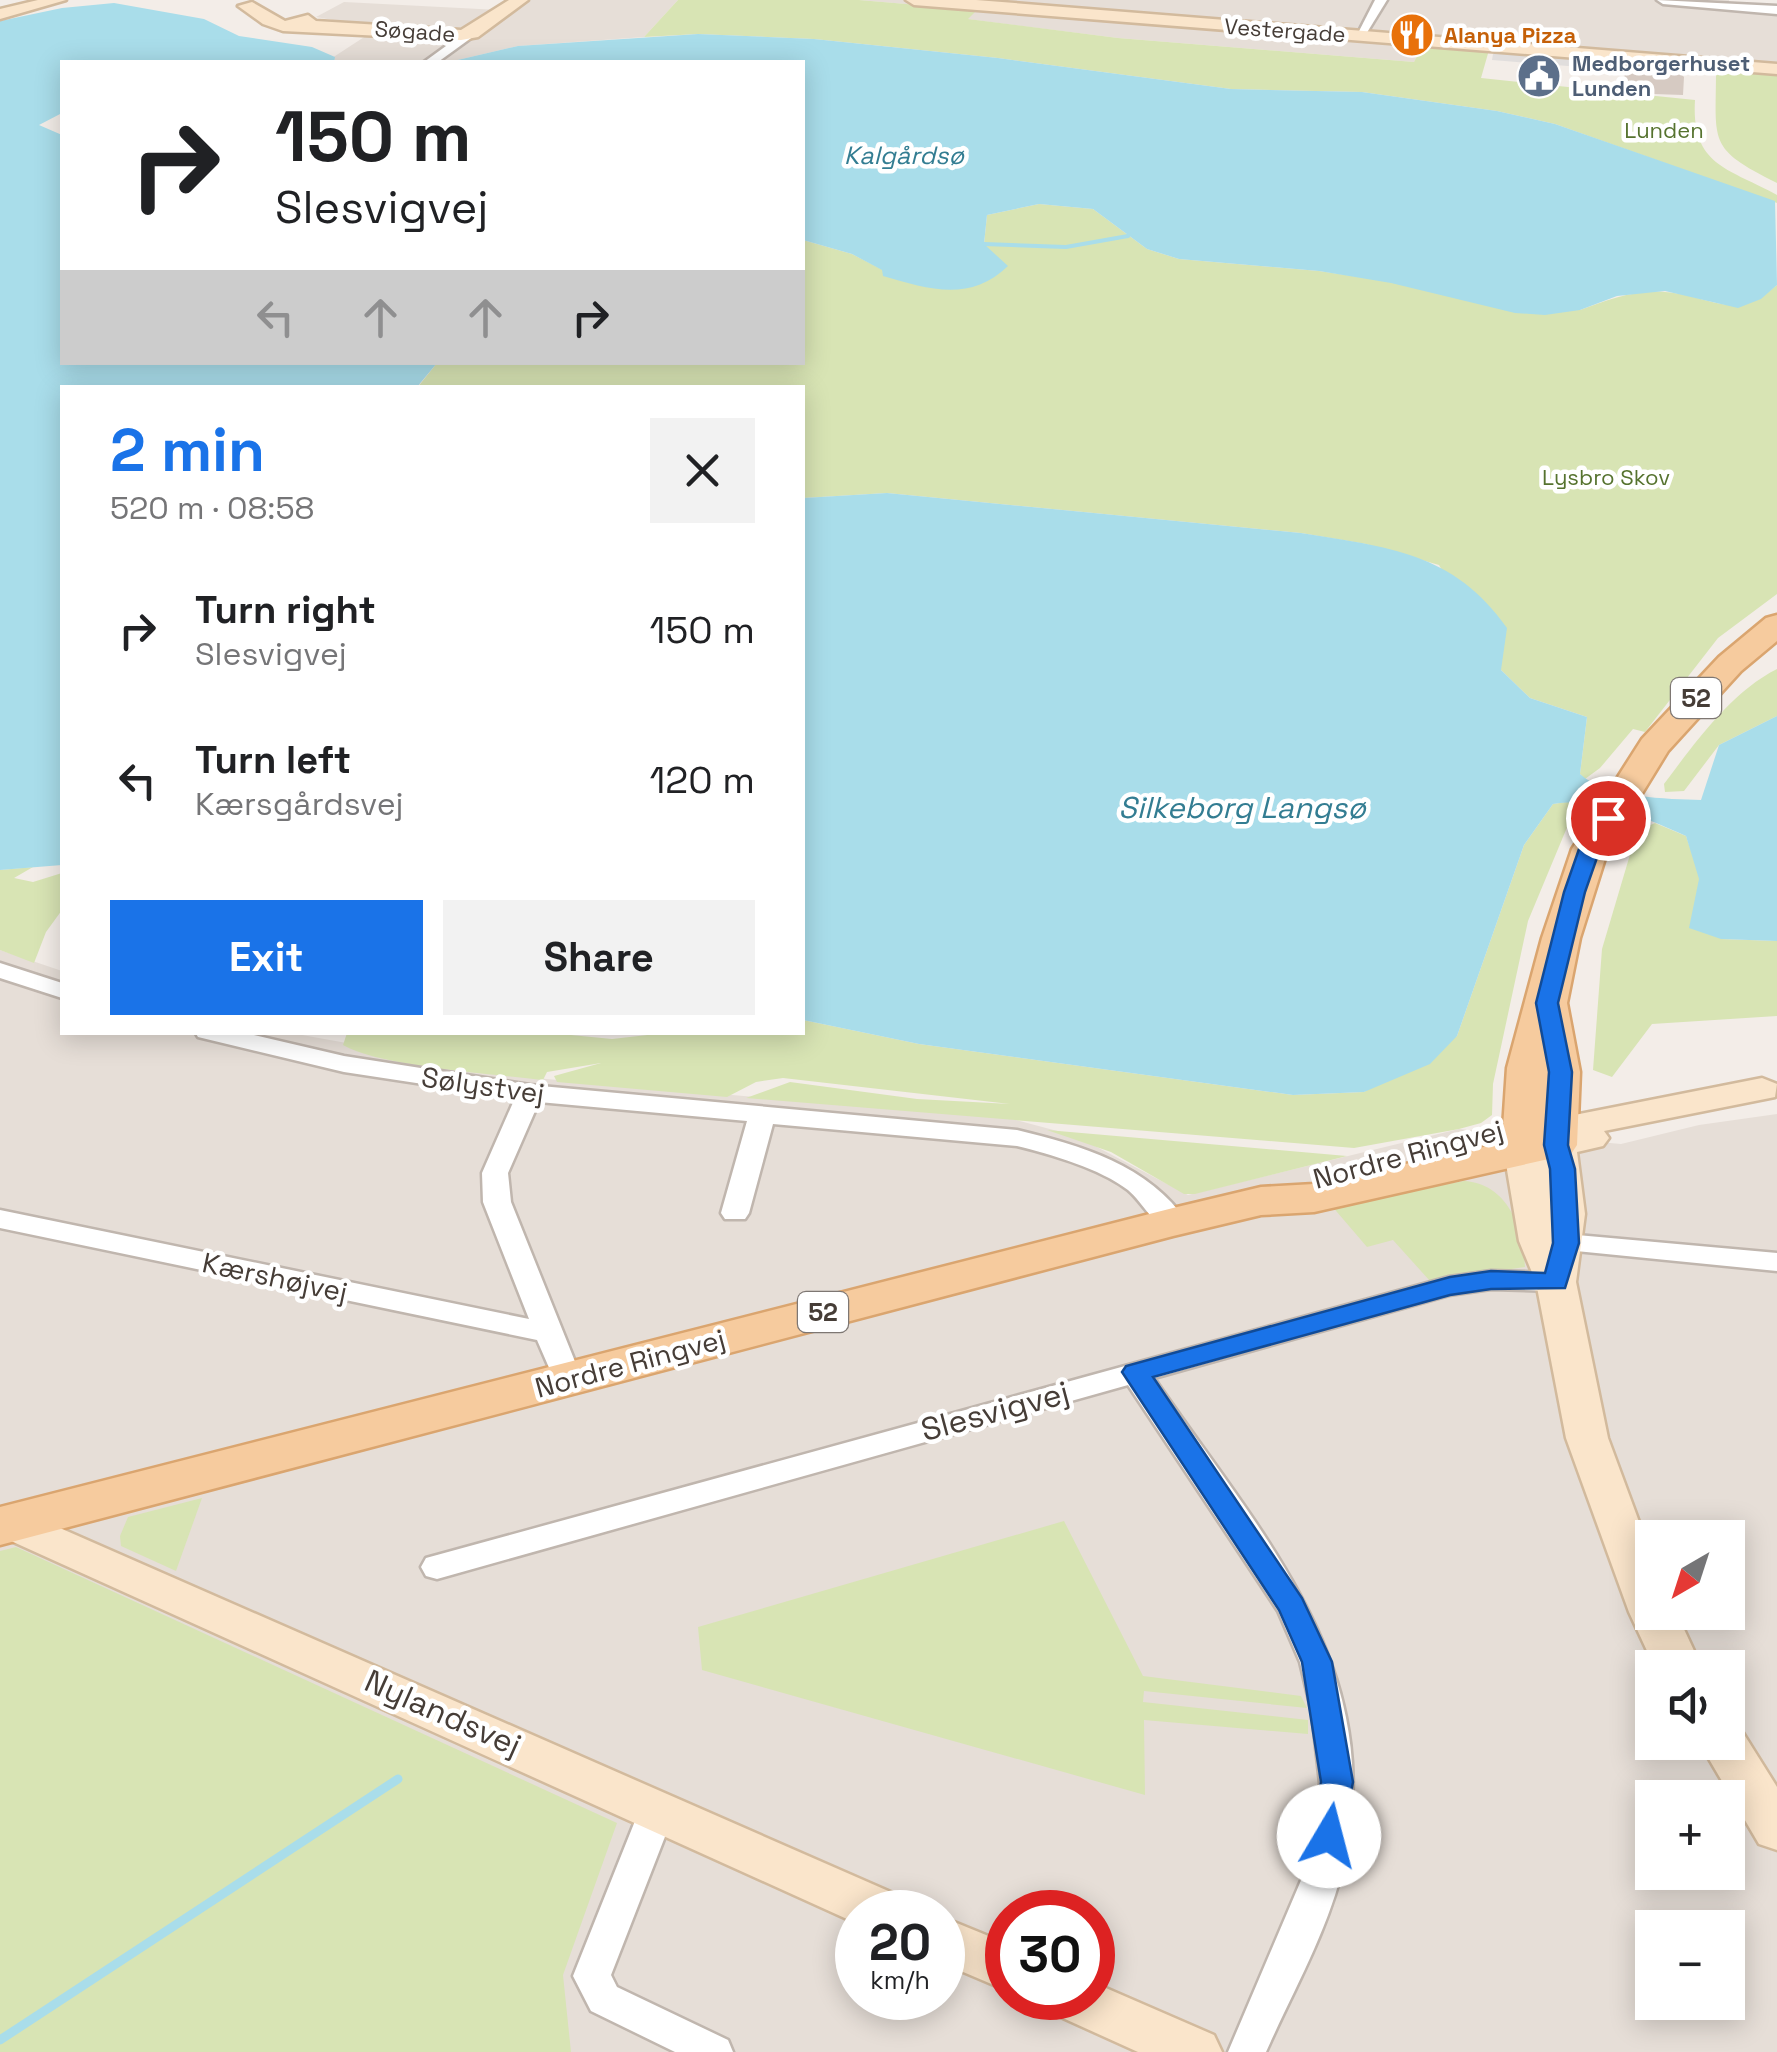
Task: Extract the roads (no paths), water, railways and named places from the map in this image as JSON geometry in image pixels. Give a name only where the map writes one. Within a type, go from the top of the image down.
[{"type":"main road","name":"52","points":[[1540,1134],[1560,1072],[1547,1003],[1574,892],[1590,849],[1654,746],[1701,692],[1777,625]]},
{"type":"main road","name":"Nordre Ringvej","points":[[1261,1200],[1314,1198],[1540,1134]]},
{"type":"main road","name":"Nordre Ringvej","points":[[4,1522],[1261,1200],[1302,1182],[1540,1134]]},
{"type":"street","points":[[433,60],[520,0]]},
{"type":"street","name":"Vestergade","points":[[914,0],[991,3],[1777,70]]},
{"type":"street","points":[[1359,36],[1382,0]]},
{"type":"street","points":[[1663,0],[1777,10]]},
{"type":"street","points":[[0,14],[54,1]]},
{"type":"street","name":"Søgade","points":[[238,4],[290,20],[456,36],[472,33]]},
{"type":"street","points":[[0,970],[60,990]]},
{"type":"street","name":"Sølystvej","points":[[220,1035],[344,1064],[530,1093],[1017,1138],[1063,1149],[1136,1183],[1173,1222]]},
{"type":"street","points":[[530,1093],[496,1173],[497,1202],[567,1379]]},
{"type":"street","points":[[1635,1569],[1602,1489],[1587,1438],[1561,1263],[1538,1241],[1540,1134],[1738,1107],[1772,1093]]},
{"type":"street","points":[[735,1213],[762,1116]]},
{"type":"street","name":"Kærshøjvej","points":[[0,1220],[550,1331]]},
{"type":"street","name":"Slesvigvej","points":[[437,1567],[1450,1286],[1561,1263],[1777,1262]]},
{"type":"street","points":[[1136,1372],[1292,1606],[1317,1662],[1328,1713],[1337,1782],[1326,1864],[1247,2052]]},
{"type":"street","name":"Nylandsvej","points":[[4,1522],[835,1890]]},
{"type":"street","points":[[1734,1760],[1777,1829]]},
{"type":"street","points":[[657,1811],[592,1976],[604,1999],[714,2052]]},
{"type":"street","points":[[1115,2016],[1195,2052]]},
{"type":"water","points":[[114,3],[204,19],[239,36],[312,47],[335,57],[60,60],[60,114],[39,125],[60,134],[60,365],[435,365],[419,385],[60,385],[60,865],[0,870],[0,21],[62,8]]},
{"type":"water","name":"Kalgårdsø","points":[[698,34],[814,39],[998,58],[1231,89],[1362,92],[1497,111],[1555,124],[1775,201],[1777,285],[1761,299],[1738,308],[1665,291],[1617,296],[1580,310],[1545,315],[1515,313],[1391,283],[1319,271],[1179,259],[1147,249],[1093,209],[1039,204],[987,215],[984,244],[1008,266],[994,278],[964,289],[916,285],[883,276],[882,270],[852,254],[805,241],[805,60],[458,60],[518,46]]},
{"type":"water","name":"Silkeborg Langsø","points":[[887,493],[1301,533],[1416,557],[1465,583],[1507,628],[1501,670],[1530,698],[1587,717],[1580,774],[1621,793],[1701,800],[1719,745],[1777,716],[1777,941],[1721,939],[1689,928],[1699,879],[1686,836],[1605,806],[1553,804],[1524,845],[1457,1036],[1430,1064],[1364,1092],[1293,1095],[919,1044],[805,1020],[805,498]]},
{"type":"waterway","points":[[984,244],[1066,247],[1128,236]]},
{"type":"waterway","points":[[0,2040],[398,1779]]},
{"type":"place","name":"Alanya Pizza","points":[[1412,35]]},
{"type":"place","name":"Medborgerhuset Lunden","points":[[1539,76]]},
{"type":"park label","name":"Lunden","points":[[1664,130]]},
{"type":"park label","name":"Lysbro Skov","points":[[1606,477]]}]
